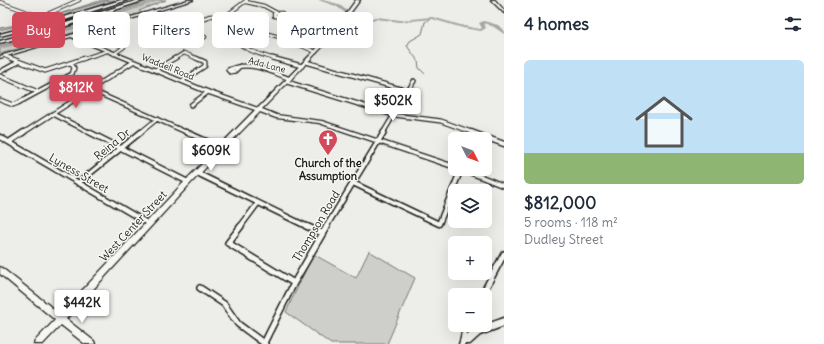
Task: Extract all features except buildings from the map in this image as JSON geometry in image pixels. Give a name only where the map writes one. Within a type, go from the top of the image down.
[{"type":"highway","points":[[0,34],[74,16],[125,0]]},
{"type":"highway","points":[[0,42],[68,24],[143,0]]},
{"type":"main road","points":[[153,12],[191,0]]},
{"type":"main road","name":"West Center Street","points":[[38,344],[188,182],[316,52],[358,0]]},
{"type":"main road","points":[[493,0],[504,12]]},
{"type":"main road","points":[[0,57],[138,16]]},
{"type":"main road","name":"Waddell Road","points":[[100,48],[208,92],[260,110],[282,117],[320,122],[448,164]]},
{"type":"main road","points":[[479,176],[504,186]]},
{"type":"main road","points":[[0,270],[91,344]]},
{"type":"main road","points":[[462,344],[476,332],[504,322]]},
{"type":"street","points":[[67,0],[74,2]]},
{"type":"street","points":[[0,2],[41,17],[79,0]]},
{"type":"street","points":[[229,12],[247,1],[264,6],[277,13]]},
{"type":"street","points":[[269,34],[283,38],[316,52]]},
{"type":"street","points":[[114,54],[123,48]]},
{"type":"street","points":[[245,48],[254,53],[304,64],[408,91]]},
{"type":"street","points":[[5,56],[45,71],[107,51]]},
{"type":"street","points":[[155,70],[184,53],[205,62],[205,66],[182,81]]},
{"type":"street","points":[[0,72],[18,62]]},
{"type":"street","points":[[9,142],[133,62]]},
{"type":"street","points":[[0,100],[13,105],[38,92],[72,74],[74,68],[71,63]]},
{"type":"street","name":"Ada Lane","points":[[240,66],[253,67],[394,115],[441,121],[504,144]]},
{"type":"street","points":[[0,76],[38,92]]},
{"type":"street","name":"Thompson Road","points":[[200,288],[224,304],[238,324],[265,344],[294,283],[414,81]]},
{"type":"street","points":[[91,90],[222,148]]},
{"type":"street","points":[[191,105],[208,92]]},
{"type":"street","points":[[53,114],[188,182]]},
{"type":"street","name":"Reina Dr","points":[[78,183],[157,119]]},
{"type":"street","name":"Lyness Street","points":[[0,137],[149,224]]},
{"type":"street","points":[[197,173],[322,234]]},
{"type":"street","points":[[353,182],[439,224],[458,176]]},
{"type":"street","points":[[258,203],[228,243],[294,283]]},
{"type":"street","points":[[486,288],[504,254]]},
{"type":"street","points":[[462,344],[465,332]]},
{"type":"shaded area","points":[[102,0],[115,0],[83,11],[73,12],[73,13],[65,15],[65,12]]},
{"type":"shaded area","points":[[151,0],[166,0],[139,11],[140,12],[138,12],[138,14],[130,16],[130,12],[118,12]]},
{"type":"shaded area","points":[[73,25],[73,33],[65,35],[65,28]]},
{"type":"shaded area","points":[[12,26],[12,27],[0,30],[0,28]]},
{"type":"shaded area","points":[[12,43],[12,48],[21,48],[0,54],[0,46]]},
{"type":"shaded area","points":[[369,251],[415,278],[387,344],[331,344],[286,312],[313,254],[356,278]]},
{"type":"waterway","points":[[65,13],[109,0]]},
{"type":"waterway","points":[[0,48],[94,22],[159,0]]},
{"type":"waterway","points":[[320,0],[337,5],[345,11],[371,19],[377,18],[400,21],[432,18],[463,27],[481,30],[484,28],[481,23],[484,22],[496,26],[504,33]]},
{"type":"waterway","points":[[425,74],[419,68],[418,61],[407,46],[410,41],[422,34],[425,22],[430,19],[429,18]]},
{"type":"place","name":"Church of the Assumption","points":[[328,156]]}]
